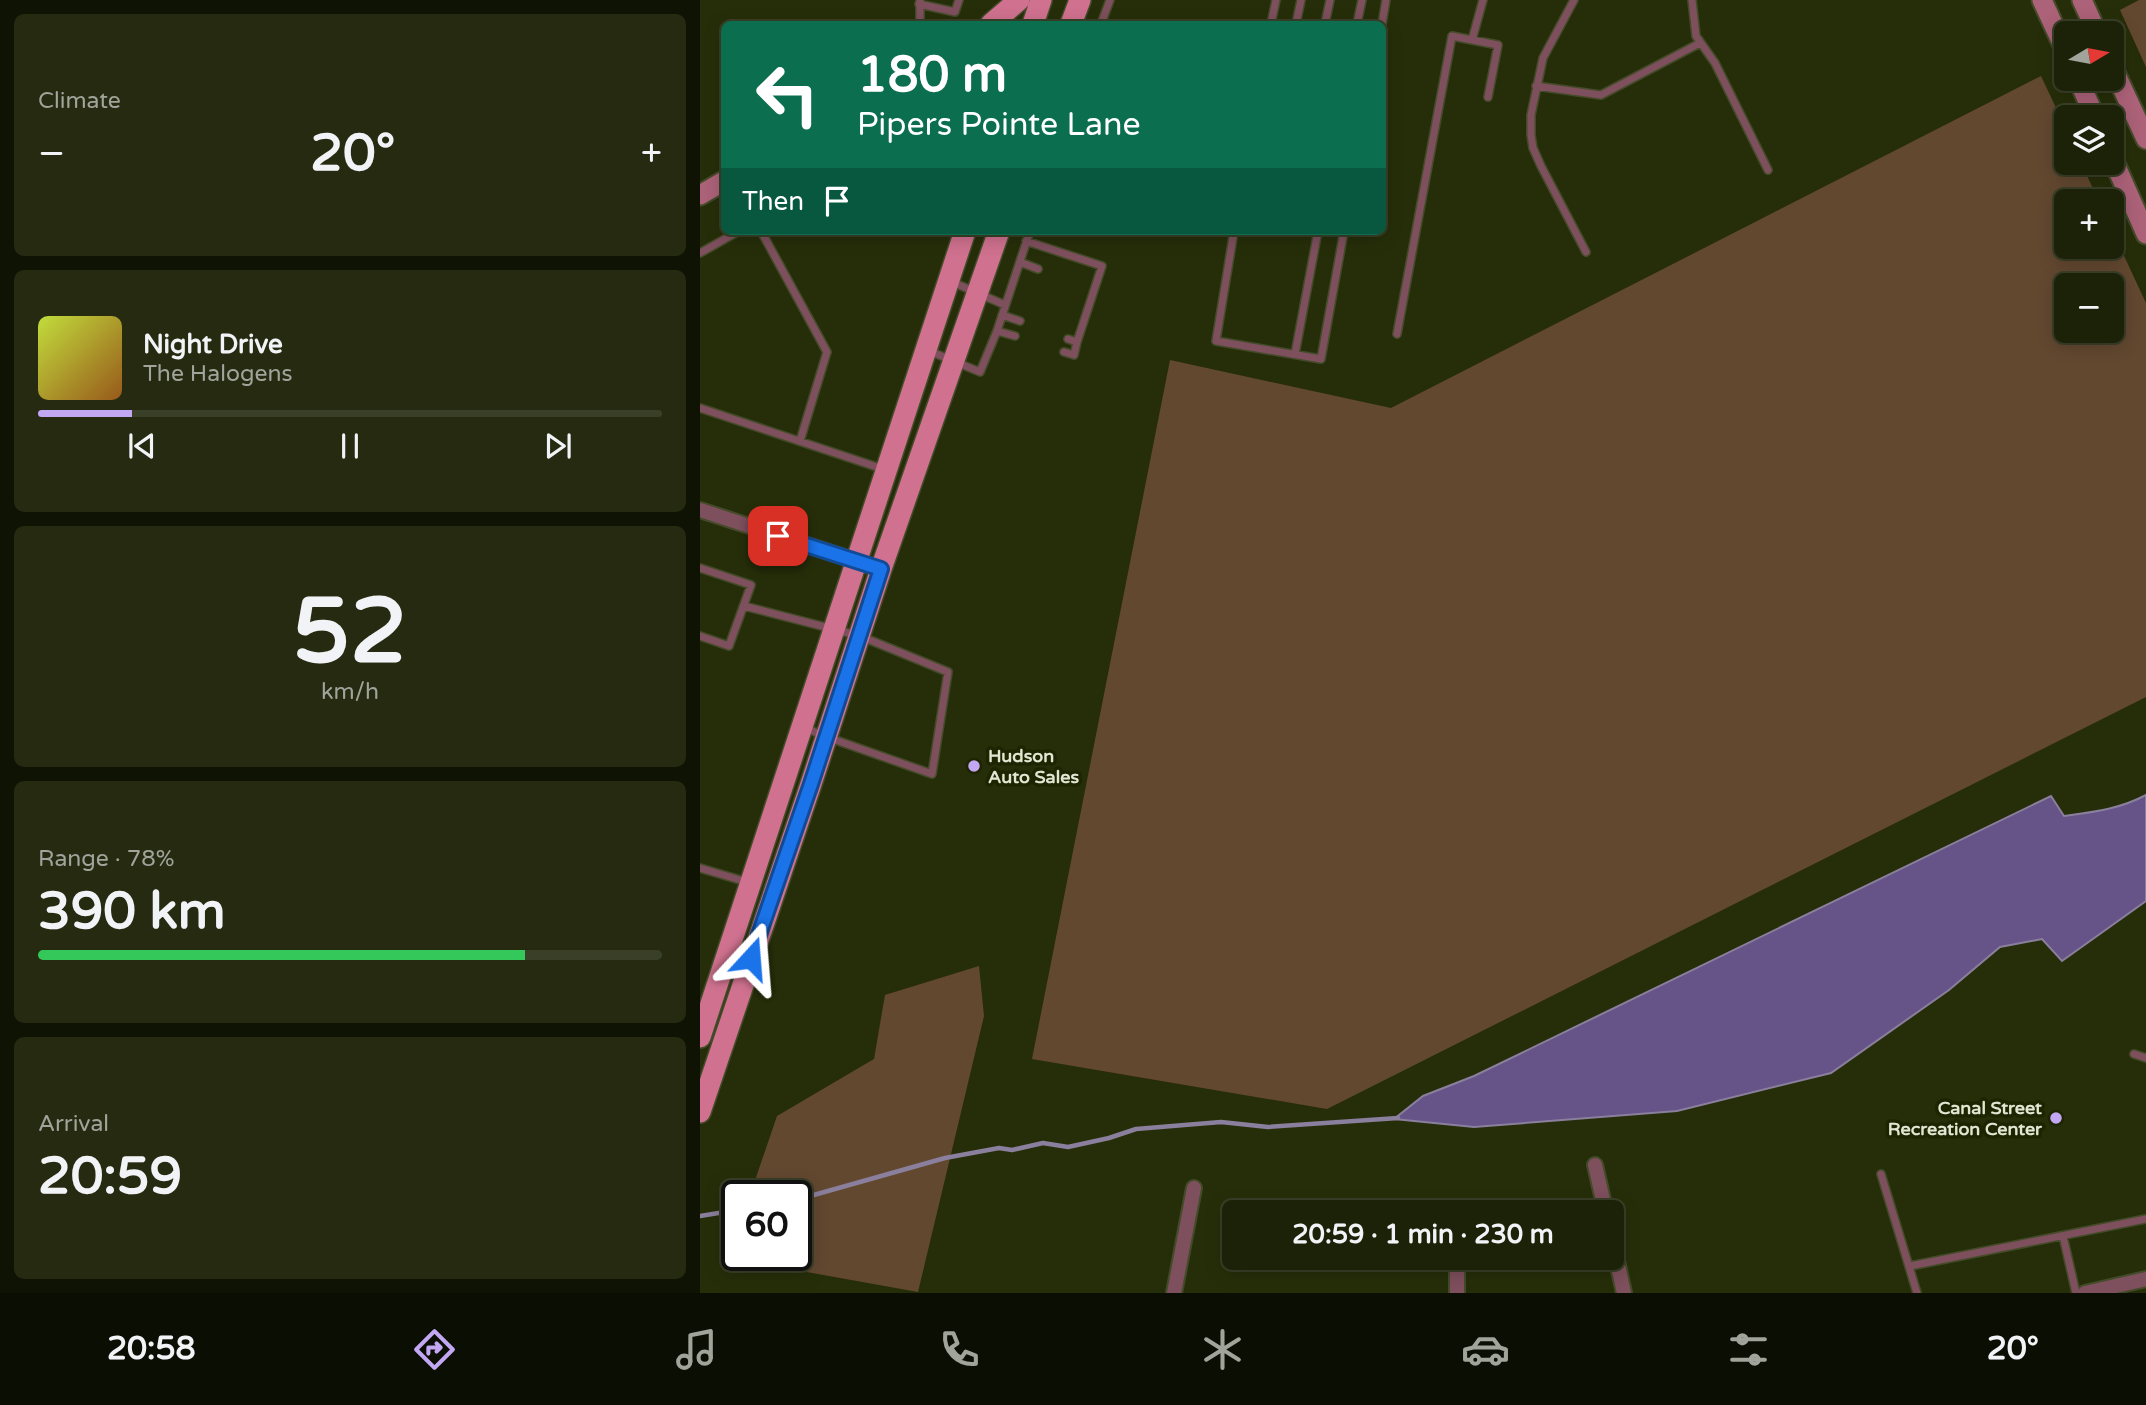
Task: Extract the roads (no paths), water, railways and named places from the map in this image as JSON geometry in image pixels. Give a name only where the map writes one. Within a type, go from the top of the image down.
[{"type":"main road","points":[[994,21],[1019,0]]},
{"type":"main road","points":[[1033,21],[1041,0]]},
{"type":"main road","points":[[1072,21],[1080,0]]},
{"type":"main road","points":[[2042,0],[2054,26]]},
{"type":"main road","points":[[2082,0],[2092,21]]},
{"type":"main road","points":[[2124,91],[2146,139]]},
{"type":"main road","points":[[2120,175],[2146,234]]},
{"type":"main road","points":[[700,195],[721,183]]},
{"type":"main road","points":[[700,1037],[964,235]]},
{"type":"main road","points":[[700,1112],[881,569],[998,235]]},
{"type":"street","points":[[700,510],[881,569]]},
{"type":"street","points":[[1595,1164],[1603,1200]]},
{"type":"street","points":[[1174,1293],[1194,1188]]},
{"type":"street","points":[[1457,1270],[1457,1293]]},
{"type":"street","points":[[1619,1270],[1624,1293]]},
{"type":"street","points":[[2085,1293],[2146,1279]]},
{"type":"lane","points":[[920,21],[920,2],[955,12],[959,0]]},
{"type":"lane","points":[[1102,21],[1110,0]]},
{"type":"lane","points":[[1272,21],[1276,0]]},
{"type":"lane","points":[[1297,21],[1301,0]]},
{"type":"lane","points":[[1326,21],[1329,0]]},
{"type":"lane","points":[[1358,21],[1362,0]]},
{"type":"lane","points":[[1382,21],[1386,0]]},
{"type":"lane","points":[[1472,40],[1483,0]]},
{"type":"lane","points":[[1574,0],[1543,58],[1531,115],[1533,148],[1586,252]]},
{"type":"lane","points":[[1692,0],[1696,36],[1715,63],[1768,170]]},
{"type":"lane","points":[[1397,334],[1452,36],[1499,45],[1488,97]]},
{"type":"lane","points":[[1536,86],[1601,95],[1700,43]]},
{"type":"lane","points":[[700,253],[732,235]]},
{"type":"lane","points":[[763,235],[827,352],[800,442]]},
{"type":"lane","points":[[926,349],[980,372],[997,331],[1029,235]]},
{"type":"lane","points":[[1233,235],[1216,341],[1321,359],[1343,235]]},
{"type":"lane","points":[[1295,354],[1317,235]]},
{"type":"lane","points":[[1027,241],[1101,266],[1090,289],[1073,355],[1064,352]]},
{"type":"lane","points":[[1020,262],[1038,269]]},
{"type":"lane","points":[[949,281],[1005,305]]},
{"type":"lane","points":[[1002,314],[1020,321]]},
{"type":"lane","points":[[997,331],[1015,336]]},
{"type":"lane","points":[[1068,339],[1077,342]]},
{"type":"lane","points":[[700,408],[887,471]]},
{"type":"lane","points":[[700,568],[751,585],[729,646],[700,636]]},
{"type":"lane","points":[[744,606],[860,636],[948,672],[932,774],[803,726]]},
{"type":"lane","points":[[700,868],[751,884]]},
{"type":"lane","points":[[2134,1054],[2146,1058]]},
{"type":"lane","points":[[1881,1174],[1917,1293]]},
{"type":"lane","points":[[1910,1266],[2146,1219]]},
{"type":"lane","points":[[2063,1236],[2076,1293]]},
{"type":"waterway","points":[[812,1195],[945,1158],[999,1148],[1012,1150],[1043,1143],[1068,1147],[1136,1129],[1221,1122],[1268,1127],[1398,1118]]},
{"type":"waterway","points":[[700,1216],[721,1213]]},
{"type":"place","name":"Hudson Auto Sales","points":[[974,766]]},
{"type":"place","name":"Canal Street Recreation Center","points":[[2056,1118]]}]
